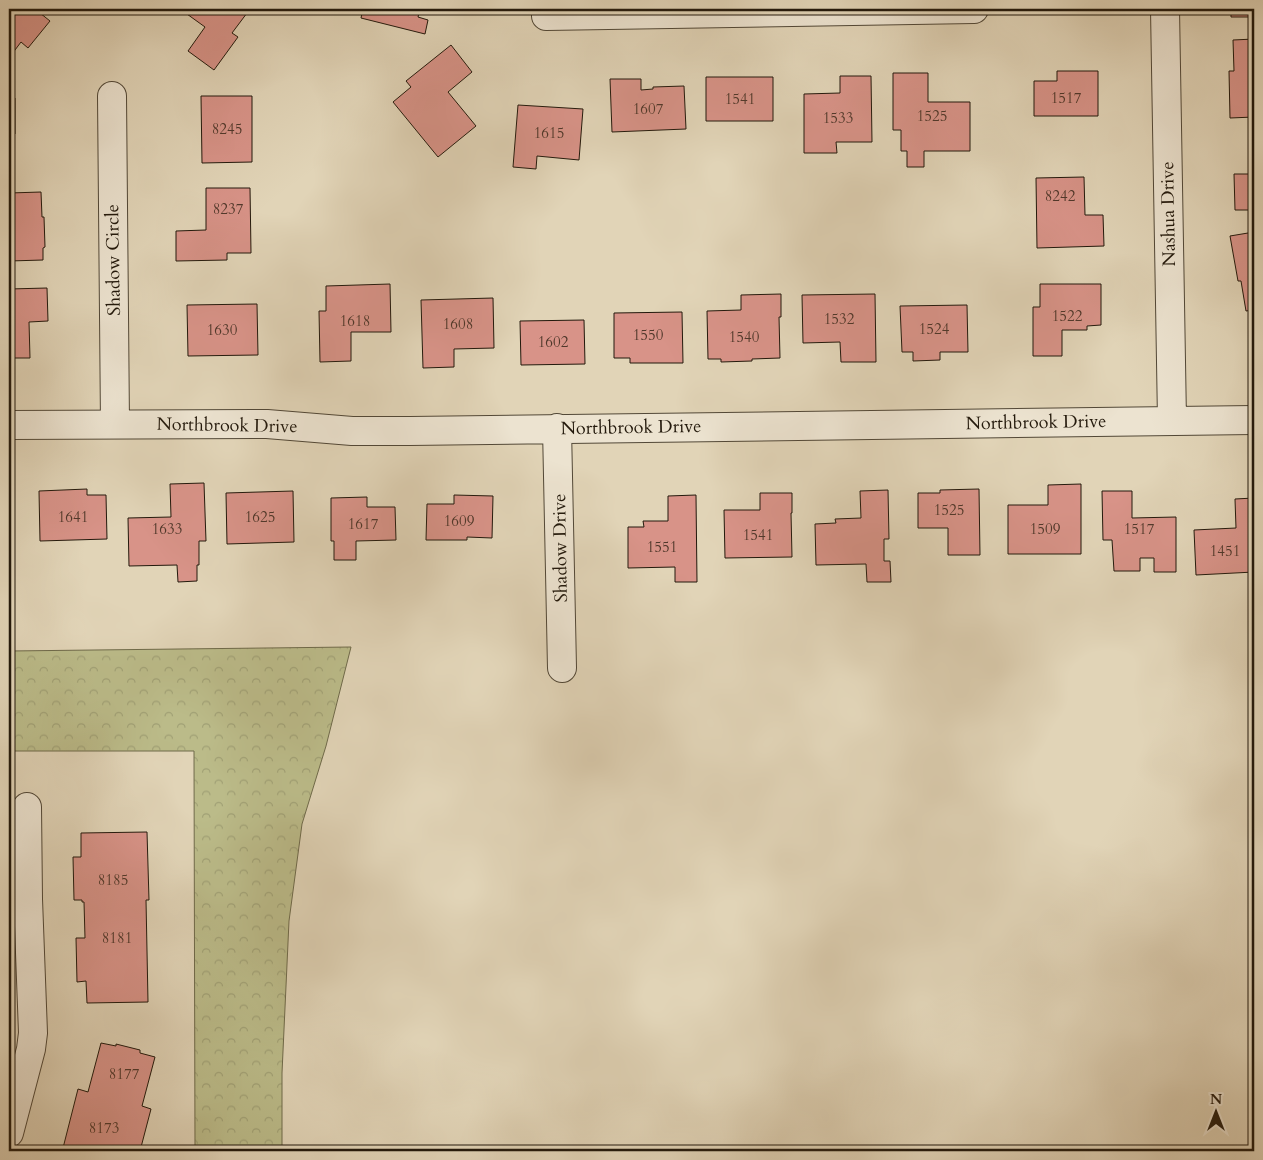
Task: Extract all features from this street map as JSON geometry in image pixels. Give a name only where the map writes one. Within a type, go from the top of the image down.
[{"type":"street","points":[[546,16],[974,9]]},
{"type":"street","name":"Nashua Drive","points":[[1165,9],[1172,420]]},
{"type":"street","name":"Shadow Circle","points":[[112,96],[115,424]]},
{"type":"street","name":"Northbrook Drive","points":[[9,425],[267,424],[352,431],[410,431],[1254,420]]},
{"type":"street","name":"Shadow Drive","points":[[558,428],[562,668]]},
{"type":"street","points":[[9,1133],[31,1049],[33,1033],[18,899],[27,807]]},
{"type":"green space","points":[[351,647],[326,746],[302,824],[289,921],[282,1073],[282,1151],[195,1151],[194,751],[9,751],[9,651]]},
{"type":"building","points":[[9,9],[35,9],[50,21],[28,48],[21,42],[9,58]]},
{"type":"building","points":[[180,9],[250,9],[232,33],[238,37],[214,70],[188,51],[205,27]]},
{"type":"building","points":[[363,9],[420,9],[418,17],[428,20],[425,34],[361,18]]},
{"type":"building","points":[[1231,9],[1254,9],[1254,17],[1231,17]]},
{"type":"building","points":[[1254,39],[1254,117],[1230,118],[1229,71],[1234,71],[1233,40]]},
{"type":"building","points":[[451,45],[472,72],[448,92],[476,126],[438,157],[393,102],[411,87],[406,81]]},
{"type":"building","points":[[1057,71],[1098,71],[1098,116],[1034,116],[1034,81],[1057,81]]},
{"type":"building","points":[[893,73],[928,73],[928,102],[970,102],[970,151],[924,151],[924,167],[907,167],[907,151],[901,151],[901,130],[893,130]]},
{"type":"building","points":[[840,76],[871,76],[872,142],[836,142],[837,153],[804,153],[804,94],[840,93]]},
{"type":"building","points":[[706,77],[773,77],[773,121],[706,121]]},
{"type":"building","points":[[610,79],[641,79],[641,90],[653,89],[653,87],[684,86],[686,129],[612,132]]},
{"type":"building","points":[[201,96],[252,96],[252,162],[202,163]]},
{"type":"building","points":[[9,98],[15,98],[15,134],[9,134]]},
{"type":"building","points":[[518,105],[583,109],[579,160],[537,156],[536,169],[513,167]]},
{"type":"building","points":[[1234,174],[1254,174],[1254,210],[1235,210]]},
{"type":"building","points":[[1084,177],[1085,215],[1103,215],[1104,246],[1037,248],[1036,178]]},
{"type":"building","points":[[206,188],[250,188],[251,253],[227,253],[227,260],[176,261],[176,231],[206,230]]},
{"type":"building","points":[[41,192],[45,247],[43,248],[43,260],[9,261],[9,193]]},
{"type":"building","points":[[1254,232],[1254,317],[1253,310],[1246,311],[1241,281],[1238,281],[1230,236]]},
{"type":"building","points":[[390,284],[391,332],[351,332],[351,361],[320,362],[319,311],[326,311],[326,286]]},
{"type":"building","points":[[1040,284],[1101,284],[1101,325],[1087,326],[1087,330],[1062,330],[1062,356],[1033,356],[1033,307],[1040,307]]},
{"type":"building","points":[[47,288],[48,321],[29,322],[30,358],[9,358],[9,289]]},
{"type":"building","points":[[781,294],[781,317],[779,317],[780,358],[721,362],[721,359],[708,359],[707,311],[741,310],[741,295]]},
{"type":"building","points":[[875,294],[876,362],[841,362],[840,342],[803,343],[802,295]]},
{"type":"building","points":[[493,298],[494,348],[454,349],[454,367],[423,368],[421,300]]},
{"type":"building","points":[[257,304],[258,355],[188,356],[187,305]]},
{"type":"building","points":[[967,305],[968,352],[940,352],[940,360],[913,361],[913,352],[902,352],[900,306]]},
{"type":"building","points":[[682,312],[683,363],[630,363],[630,358],[614,358],[614,313]]},
{"type":"building","points":[[584,320],[585,364],[521,365],[520,321]]},
{"type":"building","points":[[204,483],[206,541],[199,541],[197,581],[178,582],[177,565],[129,566],[128,518],[171,517],[170,484]]},
{"type":"building","points":[[1081,484],[1081,554],[1008,554],[1008,505],[1048,505],[1048,485]]},
{"type":"building","points":[[87,489],[87,495],[106,495],[107,539],[40,541],[39,491]]},
{"type":"building","points":[[979,489],[980,555],[948,555],[948,528],[918,528],[918,493],[940,493],[940,490]]},
{"type":"building","points":[[888,490],[889,539],[884,539],[884,561],[890,561],[891,582],[867,582],[866,564],[816,565],[815,524],[836,523],[835,519],[861,518],[860,491]]},
{"type":"building","points":[[293,491],[294,542],[227,544],[226,493]]},
{"type":"building","points":[[1102,491],[1132,491],[1132,518],[1176,517],[1176,572],[1154,572],[1154,558],[1140,558],[1140,571],[1114,571],[1112,540],[1103,540]]},
{"type":"building","points":[[760,493],[792,493],[792,557],[725,558],[724,510],[760,510]]},
{"type":"building","points":[[9,495],[12,495],[13,534],[9,534]]},
{"type":"building","points":[[454,495],[493,496],[492,538],[467,537],[467,540],[426,540],[427,504],[454,504]]},
{"type":"building","points":[[696,495],[697,582],[675,582],[675,567],[628,568],[628,527],[644,527],[643,521],[668,521],[668,496]]},
{"type":"building","points":[[367,497],[367,507],[395,507],[396,540],[356,541],[356,560],[334,560],[334,541],[331,541],[331,498]]},
{"type":"building","points":[[1254,498],[1254,572],[1196,575],[1194,530],[1236,528],[1235,499]]},
{"type":"building","points":[[147,832],[149,900],[146,900],[148,1002],[87,1003],[86,981],[77,982],[76,938],[85,938],[84,902],[82,900],[74,900],[73,857],[81,857],[81,833]]},
{"type":"building","points":[[101,1043],[116,1046],[116,1044],[140,1050],[140,1053],[155,1057],[142,1106],[151,1109],[140,1151],[72,1151],[63,1148],[78,1089],[88,1092]]}]
